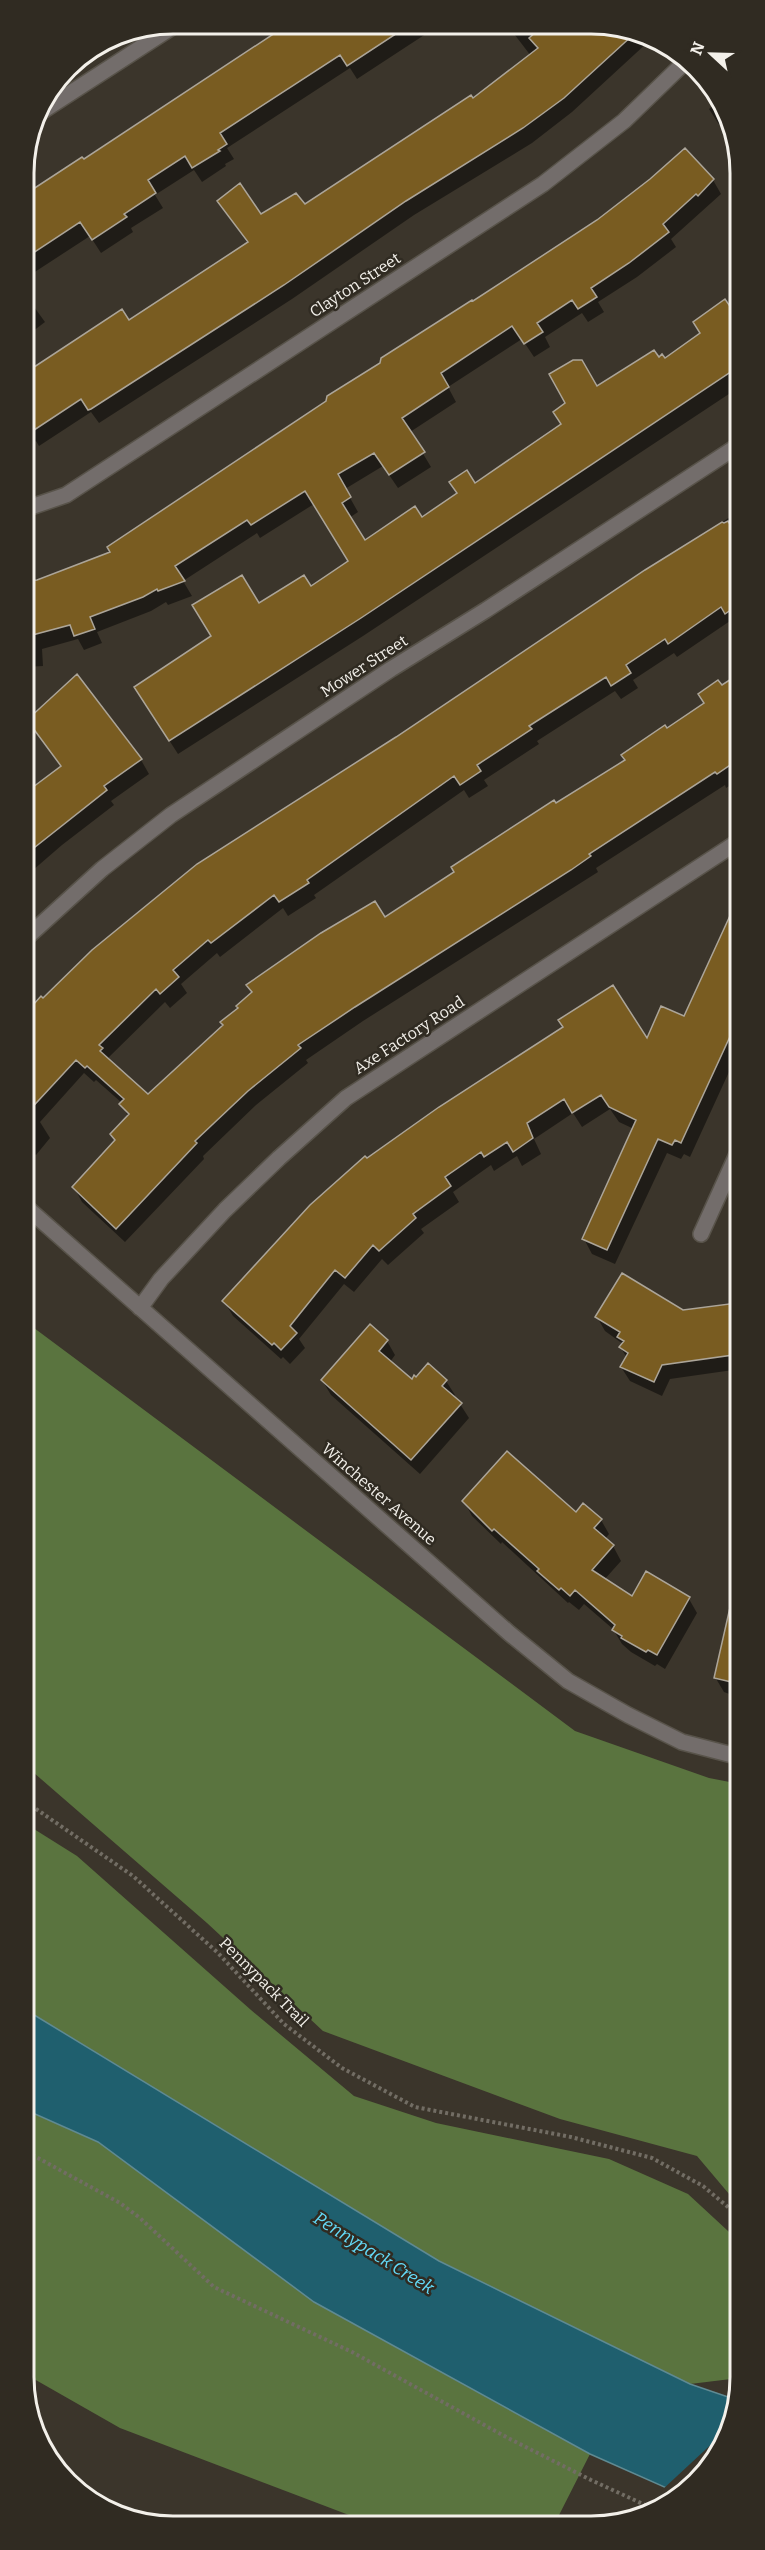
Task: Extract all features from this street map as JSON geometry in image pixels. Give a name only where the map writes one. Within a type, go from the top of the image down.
[{"type":"street","points":[[54,104],[159,36]]},
{"type":"street","name":"Clayton Street","points":[[35,506],[66,495],[543,184],[624,121],[680,67]]},
{"type":"street","name":"Mower Street","points":[[35,930],[102,869],[171,815],[373,681],[730,450]]},
{"type":"street","name":"Axe Factory Road","points":[[140,1308],[161,1279],[225,1210],[346,1098],[730,847]]},
{"type":"street","points":[[701,1234],[730,1170]]},
{"type":"street","name":"Winchester Avenue","points":[[35,1214],[500,1625],[568,1681],[682,1742],[730,1754]]},
{"type":"path","name":"Pennypack Trail","points":[[34,1808],[133,1876],[219,1953],[284,2024],[342,2068],[415,2107],[571,2137],[652,2158],[703,2186],[730,2209]]},
{"type":"path","points":[[34,2156],[120,2203],[140,2218],[214,2288],[352,2352],[518,2443],[645,2505]]},
{"type":"green space","points":[[34,1328],[575,1731],[709,1778],[730,1782],[730,2195],[697,2156],[560,2119],[323,2031],[207,1923],[34,1773]]},
{"type":"green space","points":[[34,1829],[77,1856],[251,2010],[354,2096],[436,2123],[609,2159],[688,2194],[730,2233],[730,2379],[690,2384],[439,2261],[34,2015]]},
{"type":"green space","points":[[34,2114],[98,2142],[314,2302],[590,2454],[559,2516],[352,2516],[120,2428],[34,2379]]},
{"type":"water","name":"Pennypack Creek","points":[[34,2015],[439,2261],[690,2384],[729,2397],[720,2430],[707,2454],[696,2468],[671,2490],[590,2454],[314,2302],[98,2142],[34,2114]]},
{"type":"pier","points":[[714,2441],[690,2475],[668,2493],[662,2490]]},
{"type":"building","points":[[273,34],[396,34],[347,66],[340,55],[220,133],[227,144],[218,150],[220,151],[192,168],[185,156],[148,180],[156,193],[124,214],[127,217],[92,240],[80,222],[35,252],[35,188],[82,157],[84,159]]},
{"type":"building","points":[[534,34],[591,34],[628,39],[564,98],[523,128],[406,201],[284,285],[91,409],[88,410],[81,399],[35,429],[35,366],[122,309],[129,320],[248,242],[217,201],[240,183],[261,214],[296,193],[305,204],[471,95],[473,98],[538,48],[529,38]]},
{"type":"building","points":[[685,148],[714,179],[698,196],[696,194],[663,224],[669,232],[629,263],[591,288],[597,297],[578,309],[572,300],[537,323],[543,332],[524,344],[512,326],[441,373],[449,387],[402,418],[425,452],[389,475],[374,453],[338,474],[351,497],[342,503],[365,540],[415,506],[422,517],[457,493],[449,482],[467,470],[475,483],[561,424],[553,412],[565,403],[549,374],[573,360],[582,360],[597,386],[654,350],[659,357],[662,354],[665,358],[700,333],[693,322],[725,299],[730,306],[730,372],[361,618],[169,741],[134,687],[211,636],[192,605],[242,575],[259,603],[304,575],[311,586],[348,561],[305,491],[251,525],[247,520],[175,566],[185,581],[158,591],[157,589],[143,597],[90,617],[95,629],[74,636],[70,625],[35,634],[35,580],[110,552],[107,547],[326,401],[327,396],[380,363],[381,358],[597,220],[650,179]]},
{"type":"building","points":[[728,521],[730,524],[730,610],[725,614],[721,607],[668,644],[665,639],[626,665],[631,673],[611,686],[606,677],[529,726],[532,729],[477,765],[481,771],[460,785],[454,776],[307,880],[309,883],[279,902],[274,895],[211,943],[208,940],[173,970],[179,977],[160,994],[156,989],[99,1045],[103,1048],[100,1051],[148,1094],[223,1025],[220,1022],[238,1008],[236,1006],[252,992],[246,985],[321,933],[375,901],[385,917],[454,872],[451,867],[554,800],[556,803],[625,760],[621,755],[665,725],[667,728],[704,703],[698,694],[718,680],[722,685],[730,680],[730,765],[717,774],[715,772],[589,854],[591,856],[571,870],[298,1045],[301,1048],[248,1091],[195,1141],[197,1143],[116,1229],[72,1187],[115,1140],[110,1134],[129,1114],[119,1104],[124,1099],[87,1066],[85,1068],[76,1060],[35,1105],[35,1003],[41,996],[43,998],[92,950],[197,864],[396,737],[645,570],[722,522]]},
{"type":"building","points":[[77,674],[142,759],[104,786],[107,790],[35,847],[35,786],[61,766],[35,730],[35,713]]},
{"type":"building","points":[[730,916],[730,1037],[681,1143],[675,1140],[672,1145],[658,1139],[607,1250],[582,1239],[636,1120],[609,1107],[601,1095],[572,1113],[564,1099],[527,1123],[533,1138],[513,1152],[507,1142],[484,1157],[481,1152],[445,1177],[451,1186],[413,1214],[416,1218],[379,1251],[373,1245],[345,1278],[335,1270],[290,1326],[297,1333],[281,1350],[274,1343],[272,1345],[222,1301],[310,1205],[365,1156],[367,1158],[439,1107],[563,1027],[558,1020],[613,985],[647,1038],[661,1006],[684,1016]]},
{"type":"building","points":[[622,1273],[683,1310],[730,1304],[730,1355],[662,1365],[654,1382],[620,1367],[628,1353],[619,1347],[624,1341],[617,1337],[620,1332],[595,1317]]},
{"type":"building","points":[[370,1324],[388,1340],[379,1351],[412,1379],[428,1363],[447,1380],[442,1386],[462,1403],[411,1460],[321,1380]]},
{"type":"building","points":[[507,1451],[576,1512],[583,1503],[602,1519],[594,1528],[614,1545],[592,1570],[632,1596],[646,1571],[690,1597],[657,1655],[648,1650],[646,1652],[621,1638],[622,1636],[612,1630],[615,1625],[575,1590],[570,1596],[561,1588],[559,1590],[537,1571],[539,1569],[494,1529],[492,1531],[462,1501]]},
{"type":"building","points":[[730,1607],[730,1682],[714,1678]]}]
